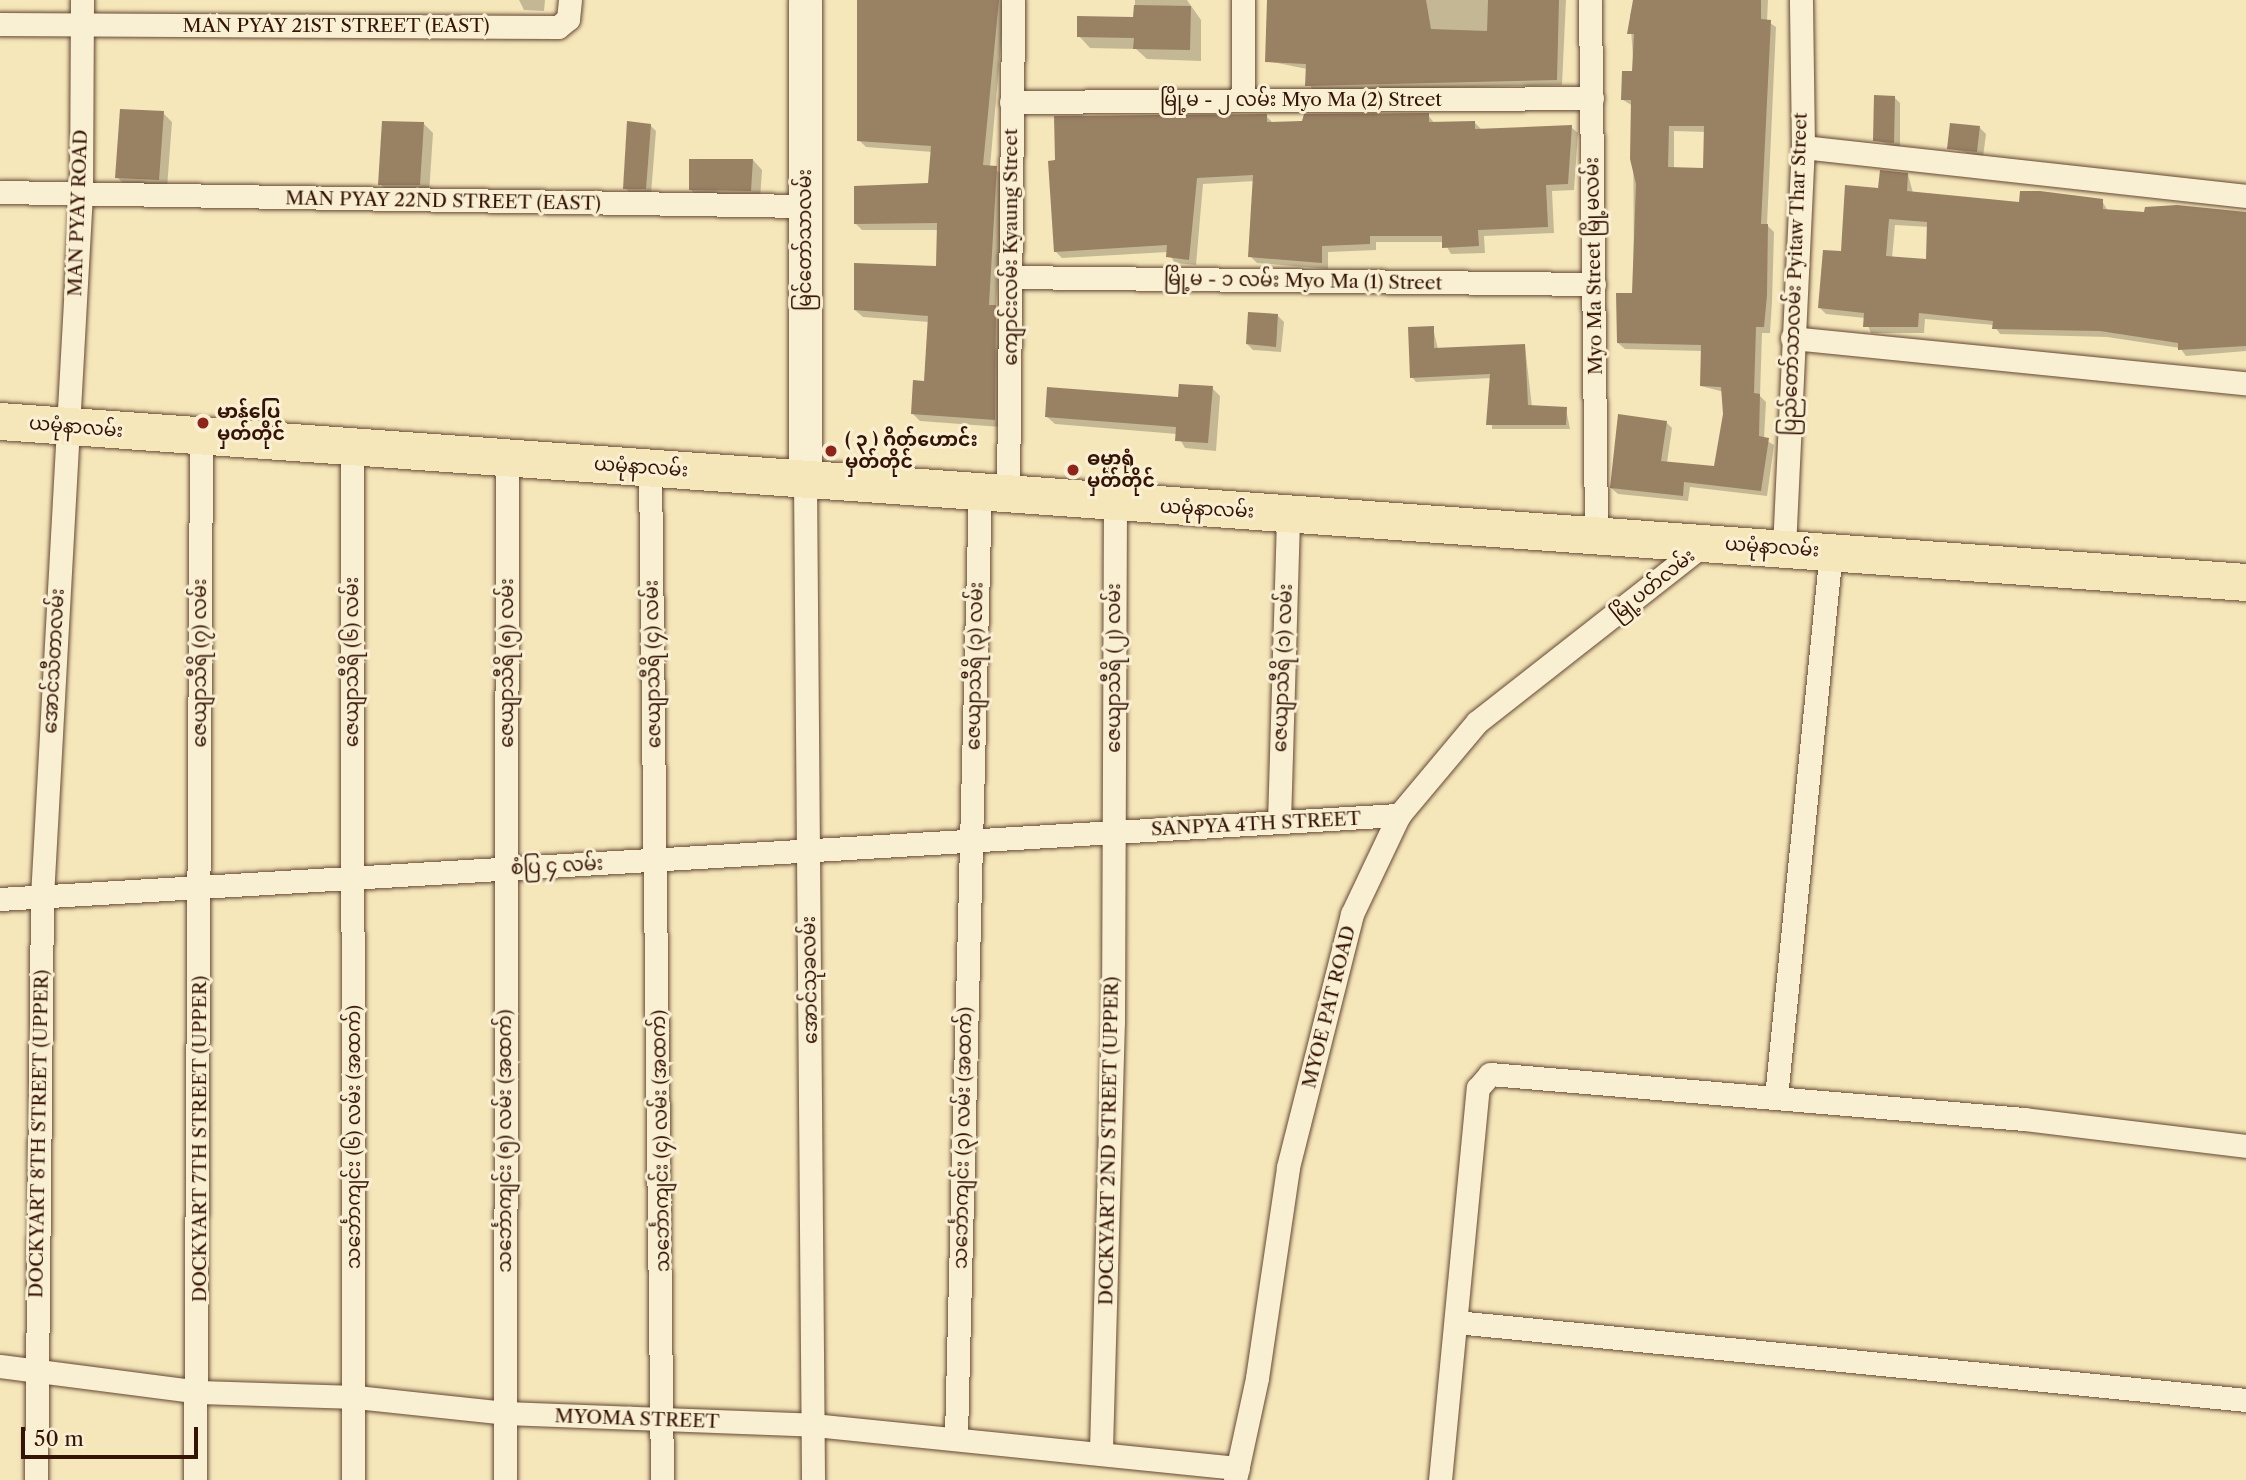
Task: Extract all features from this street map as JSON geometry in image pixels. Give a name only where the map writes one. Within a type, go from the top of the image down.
[{"type":"main road","name":"မြင်တော်သာလမ်း","points":[[805,0],[805,480]]},
{"type":"main road","name":"ယမုံနာလမ်း","points":[[0,421],[201,439],[507,457],[994,492],[1115,504],[1596,532],[1705,543],[2246,582]]},
{"type":"street","name":"MAN PYAY ROAD","points":[[66,426],[81,193],[82,0]]},
{"type":"street","name":"MAN PYAY 21ST STREET (EAST)","points":[[0,24],[558,27],[568,19],[570,0]]},
{"type":"street","name":"ကျောင်းလမ်း Kyaung Street","points":[[994,492],[1011,277],[1013,0]]},
{"type":"street","points":[[1243,0],[1243,100]]},
{"type":"street","name":"Myo Ma Street မြို့မလမ်း","points":[[1590,0],[1596,532]]},
{"type":"street","name":"ပြည်တော်သာလမ်း Pyitaw Thar Street","points":[[1784,548],[1803,147],[1801,0]]},
{"type":"street","name":"မြို့မ - ၂ လမ်း Myo Ma (2) Street","points":[[1011,102],[1592,98]]},
{"type":"street","points":[[1803,147],[2246,196]]},
{"type":"street","name":"MAN PYAY 22ND STREET (EAST)","points":[[0,192],[805,206]]},
{"type":"street","name":"မြို့မ - ၁ လမ်း Myo Ma (1) Street","points":[[1011,277],[1594,284]]},
{"type":"street","points":[[1792,338],[2246,383]]},
{"type":"street","name":"အောင်သီတာလမ်း","points":[[42,897],[66,426]]},
{"type":"street","name":"ဇေယျာသီရိ (၇) လမ်း","points":[[200,887],[201,439]]},
{"type":"street","name":"ဇေယျာသီရိ (၆) လမ်း","points":[[352,446],[353,878]]},
{"type":"street","name":"ဇေယျာသီရိ (၅) လမ်း","points":[[506,869],[507,457]]},
{"type":"street","name":"ဇေယျာသီရိ (၄) လမ်း","points":[[650,468],[656,860]]},
{"type":"street","name":"အောင်သုခလမ်း","points":[[805,480],[813,1480]]},
{"type":"street","name":"ဇေယျာသီရိ (၃) လမ်း","points":[[971,841],[994,492]]},
{"type":"street","name":"ဇေယျာသီရိ (၂) လမ်း","points":[[1114,832],[1115,504]]},
{"type":"street","name":"ဇေယျာသီရိ (၁) လမ်း","points":[[1279,822],[1287,514]]},
{"type":"street","name":"မြို့ပတ်လမ်း","points":[[1602,627],[1705,543]]},
{"type":"street","points":[[1776,1097],[1831,551]]},
{"type":"street","name":"MYOE PAT ROAD","points":[[1236,1474],[1288,1167],[1352,914],[1399,816],[1477,722],[1602,627]]},
{"type":"street","name":"SANPYA 4TH STREET","points":[[1114,832],[1399,816]]},
{"type":"street","name":"စံပြ ၄ လမ်း","points":[[0,899],[1114,832]]},
{"type":"street","name":"DOCKYART 2ND STREET (UPPER)","points":[[1101,1449],[1114,832]]},
{"type":"street","name":"သင်္ဘောကျင်း (၃) လမ်း (အထက်)","points":[[956,1436],[971,841]]},
{"type":"street","name":"သင်္ဘောကျင်း (၄) လမ်း (အထက်)","points":[[656,860],[665,1422],[662,1480]]},
{"type":"street","name":"သင်္ဘောကျင်း (၅) လမ်း (အထက်)","points":[[505,1480],[506,869]]},
{"type":"street","name":"သင်္ဘောကျင်း (၆) လမ်း (အထက်)","points":[[353,878],[356,1397],[354,1480]]},
{"type":"street","name":"DOCKYART 7TH STREET (UPPER)","points":[[195,1480],[199,1392],[200,887]]},
{"type":"street","name":"DOCKYART 8TH STREET (UPPER)","points":[[36,1480],[42,897]]},
{"type":"street","points":[[1440,1480],[1478,1088],[1490,1074],[1776,1097],[2246,1146]]},
{"type":"street","points":[[1456,1322],[2246,1400]]},
{"type":"street","name":"MYOMA STREET","points":[[0,1366],[199,1392],[356,1397],[505,1413],[665,1422],[814,1424],[956,1436],[1101,1449],[1236,1474]]},
{"type":"building","points":[[857,0],[999,0],[983,165],[997,166],[989,305],[996,305],[995,420],[911,414],[913,380],[924,381],[928,316],[854,310],[854,263],[936,266],[937,223],[854,224],[854,186],[928,183],[931,146],[857,141]]},
{"type":"building","points":[[1267,0],[1426,0],[1431,29],[1487,31],[1488,0],[1559,0],[1557,80],[1305,86],[1306,64],[1265,62]]},
{"type":"building","points":[[1633,0],[1761,0],[1761,19],[1771,20],[1761,224],[1768,224],[1767,295],[1764,327],[1756,327],[1754,393],[1760,394],[1759,436],[1769,438],[1761,491],[1684,482],[1683,496],[1610,488],[1618,414],[1667,421],[1661,461],[1714,466],[1723,414],[1721,387],[1700,386],[1701,345],[1617,343],[1616,293],[1632,293],[1636,184],[1630,159],[1631,100],[1621,100],[1622,71],[1632,71],[1634,34],[1627,34]],"holes":[[[1669,126],[1704,126],[1703,168],[1668,167]]]},
{"type":"building","points":[[1134,5],[1191,6],[1190,50],[1133,49],[1134,38],[1077,37],[1077,16],[1133,17]]},
{"type":"building","points":[[1874,95],[1895,96],[1894,143],[1873,141]]},
{"type":"building","points":[[120,109],[164,111],[159,180],[115,178]]},
{"type":"building","points":[[1429,113],[1429,122],[1475,121],[1475,129],[1572,125],[1568,184],[1546,185],[1548,227],[1478,230],[1479,246],[1442,248],[1442,236],[1370,236],[1370,244],[1322,246],[1322,263],[1248,257],[1253,175],[1197,178],[1189,260],[1166,257],[1167,245],[1054,252],[1048,161],[1055,160],[1054,116],[1267,114],[1267,122],[1302,121],[1304,114]]},
{"type":"building","points":[[382,121],[424,122],[420,185],[378,185]]},
{"type":"building","points":[[627,121],[651,124],[646,189],[623,189]]},
{"type":"building","points":[[1950,123],[1980,126],[1977,152],[1947,149]]},
{"type":"building","points":[[689,159],[753,159],[751,191],[689,190]]},
{"type":"building","points":[[1880,170],[1908,173],[1907,191],[2019,202],[2020,191],[2040,191],[2103,199],[2103,209],[2144,212],[2145,207],[2177,205],[2246,212],[2246,346],[2178,350],[2178,343],[2100,331],[1992,329],[1993,321],[1919,313],[1918,327],[1863,327],[1864,313],[1818,308],[1823,250],[1841,251],[1845,185],[1878,188]],"holes":[[[1889,219],[1927,222],[1926,259],[1886,256]]]},
{"type":"building","points":[[1248,312],[1278,314],[1276,347],[1246,344]]},
{"type":"building","points":[[1434,326],[1434,348],[1525,344],[1528,405],[1567,407],[1566,425],[1486,425],[1490,374],[1410,378],[1408,327]]},
{"type":"building","points":[[1179,384],[1213,386],[1208,443],[1175,441],[1176,427],[1045,417],[1047,387],[1178,397]]},
{"type":"place","name":"မာန်ပြေ မှတ်တိုင်","points":[[203,423]]},
{"type":"place","name":"( ၃ ) ဂိတ်ဟောင်း မှတ်တိုင်","points":[[831,451]]},
{"type":"place","name":"ဓမ္မာရုံ မှတ်တိုင်","points":[[1073,470]]}]
